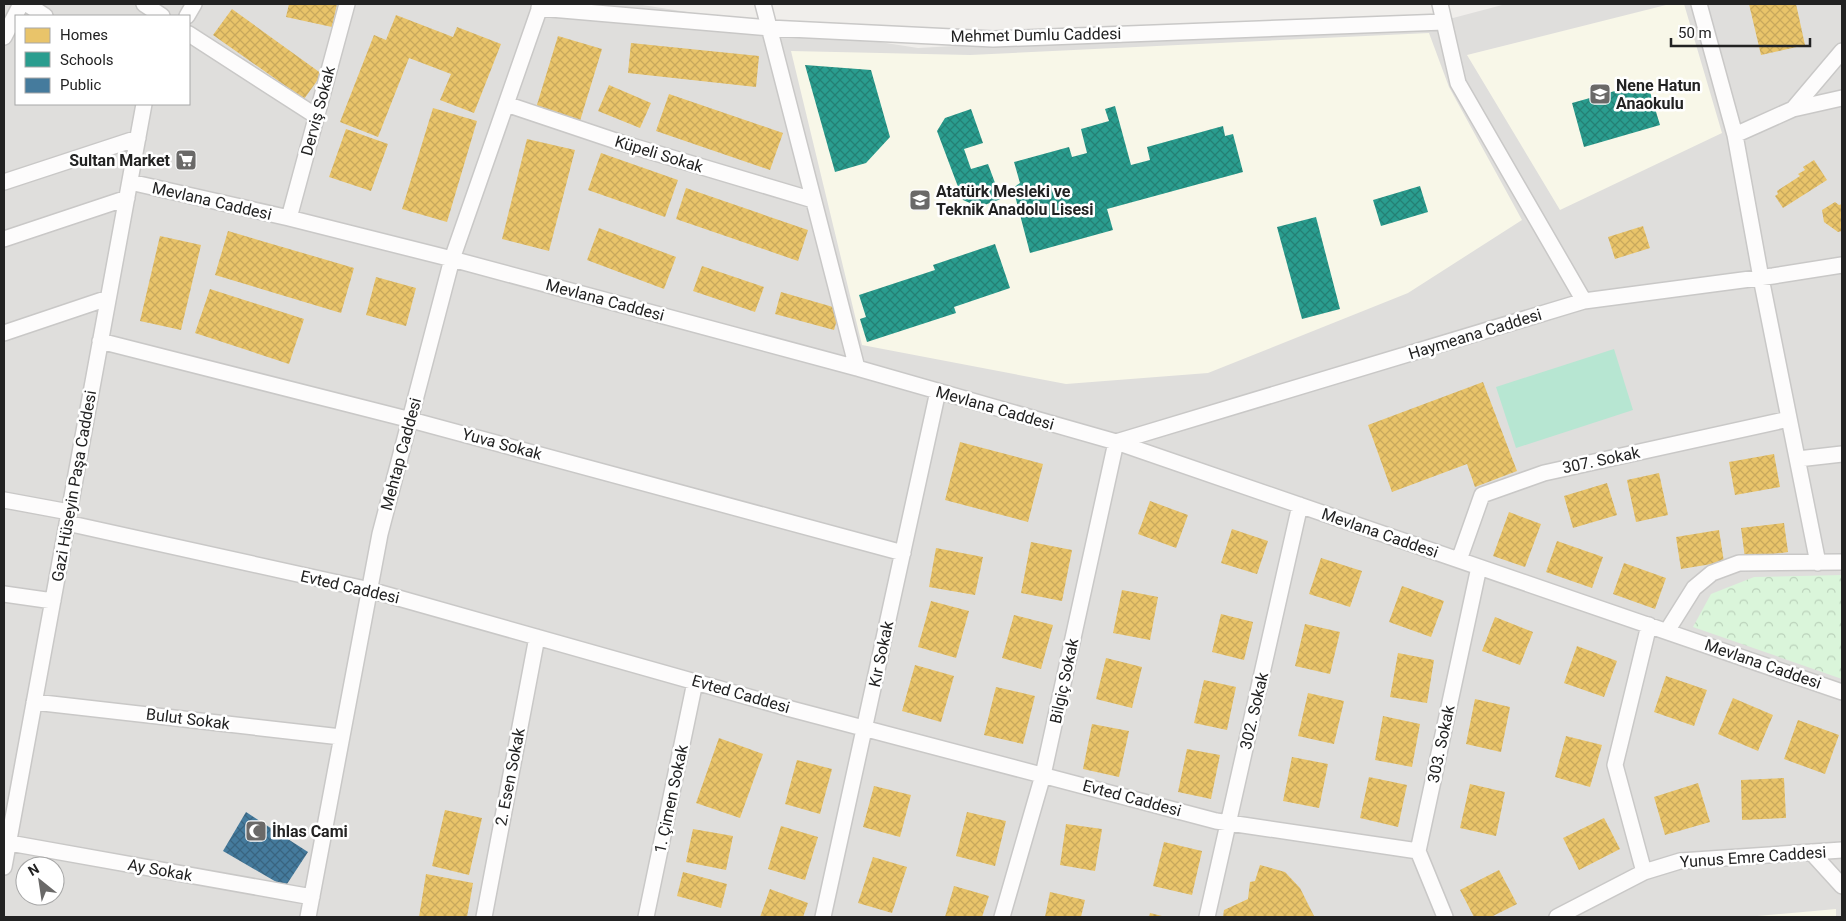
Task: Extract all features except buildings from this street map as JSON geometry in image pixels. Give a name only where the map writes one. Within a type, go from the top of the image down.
[{"type":"street","points":[[27,4],[44,15]]},
{"type":"street","points":[[144,4],[160,15]]},
{"type":"street","points":[[188,15],[194,4]]},
{"type":"street","name":"Derviş Sokak","points":[[289,218],[347,4]]},
{"type":"street","points":[[763,4],[857,368]]},
{"type":"street","points":[[1440,4],[1458,83],[1584,302]]},
{"type":"street","points":[[1699,4],[1736,135],[1761,278],[1818,563]]},
{"type":"street","name":"Mehmet Dumlu Caddesi","points":[[540,6],[769,28],[993,39],[1444,22]]},
{"type":"street","name":"Mehtap Caddesi","points":[[308,917],[380,534],[452,259],[540,6]]},
{"type":"street","points":[[4,37],[15,16]]},
{"type":"street","points":[[190,35],[316,116]]},
{"type":"street","points":[[1793,109],[1842,51]]},
{"type":"street","points":[[1736,135],[1793,109],[1842,98]]},
{"type":"street","name":"Küpeli Sokak","points":[[506,104],[622,143],[813,200]]},
{"type":"street","name":"Gazi Hüseyin Paşa Caddesi","points":[[4,867],[6,842],[34,702],[144,105]]},
{"type":"street","points":[[4,182],[138,138]]},
{"type":"street","name":"Mevlana Caddesi","points":[[130,182],[289,218],[452,259],[857,368],[1116,442],[1842,692]]},
{"type":"street","points":[[4,238],[127,198]]},
{"type":"street","name":"Haymeana Caddesi","points":[[1116,442],[1584,302],[1842,265]]},
{"type":"street","points":[[4,333],[108,298]]},
{"type":"street","name":"Yuva Sokak","points":[[100,341],[411,420],[903,552]]},
{"type":"street","name":"Kır Sokak","points":[[823,917],[938,391]]},
{"type":"street","name":"307. Sokak","points":[[1459,560],[1482,495],[1544,473],[1789,419]]},
{"type":"street","name":"Bilgiç Sokak","points":[[1002,917],[1043,775],[1116,442]]},
{"type":"street","points":[[1798,459],[1842,454]]},
{"type":"street","name":"Evted Caddesi","points":[[4,500],[68,518],[370,590],[695,682],[1229,823],[1418,851]]},
{"type":"street","name":"302. Sokak","points":[[1207,917],[1300,505]]},
{"type":"street","points":[[1667,631],[1694,588],[1712,573],[1739,563],[1842,562]]},
{"type":"street","name":"303. Sokak","points":[[1418,851],[1479,566]]},
{"type":"street","points":[[4,594],[52,601]]},
{"type":"street","points":[[1644,872],[1615,764],[1649,625]]},
{"type":"street","name":"2. Esen Sokak","points":[[484,917],[537,637]]},
{"type":"street","name":"1. Çimen Sokak","points":[[646,917],[695,682]]},
{"type":"street","name":"Bulut Sokak","points":[[34,702],[341,737]]},
{"type":"street","name":"Ay Sokak","points":[[6,842],[312,897]]},
{"type":"street","name":"Yunus Emre Caddesi","points":[[1557,917],[1644,872],[1680,861],[1842,850]]},
{"type":"street","points":[[1418,851],[1445,917]]},
{"type":"street","points":[[1811,852],[1842,886]]},
{"type":"shaded area","points":[[4,4],[636,4],[918,48],[1453,18],[1506,4],[1842,4],[1842,917],[4,917]]},
{"type":"shaded area","name":"Nene Hatun Anaokulu","points":[[1670,4],[1684,4],[1722,133],[1560,210],[1467,55]]},
{"type":"shaded area","points":[[1429,33],[1449,87],[1522,220],[1408,293],[1208,373],[1066,384],[862,345],[791,51],[970,55]]},
{"type":"shaded area","points":[[1836,909],[1836,917],[1746,917]]},
{"type":"green space","points":[[1614,349],[1633,410],[1516,448],[1496,387]]},
{"type":"green space","points":[[1842,575],[1842,679],[1693,627],[1711,594],[1754,577]]},
{"type":"place","name":"Nene Hatun Anaokulu","points":[[1600,94]]},
{"type":"place","name":"Sultan Market","points":[[186,160]]},
{"type":"place","name":"Atatürk Mesleki ve Teknik Anadolu Lisesi","points":[[920,200]]},
{"type":"place","name":"İhlas Cami","points":[[256,831]]}]
